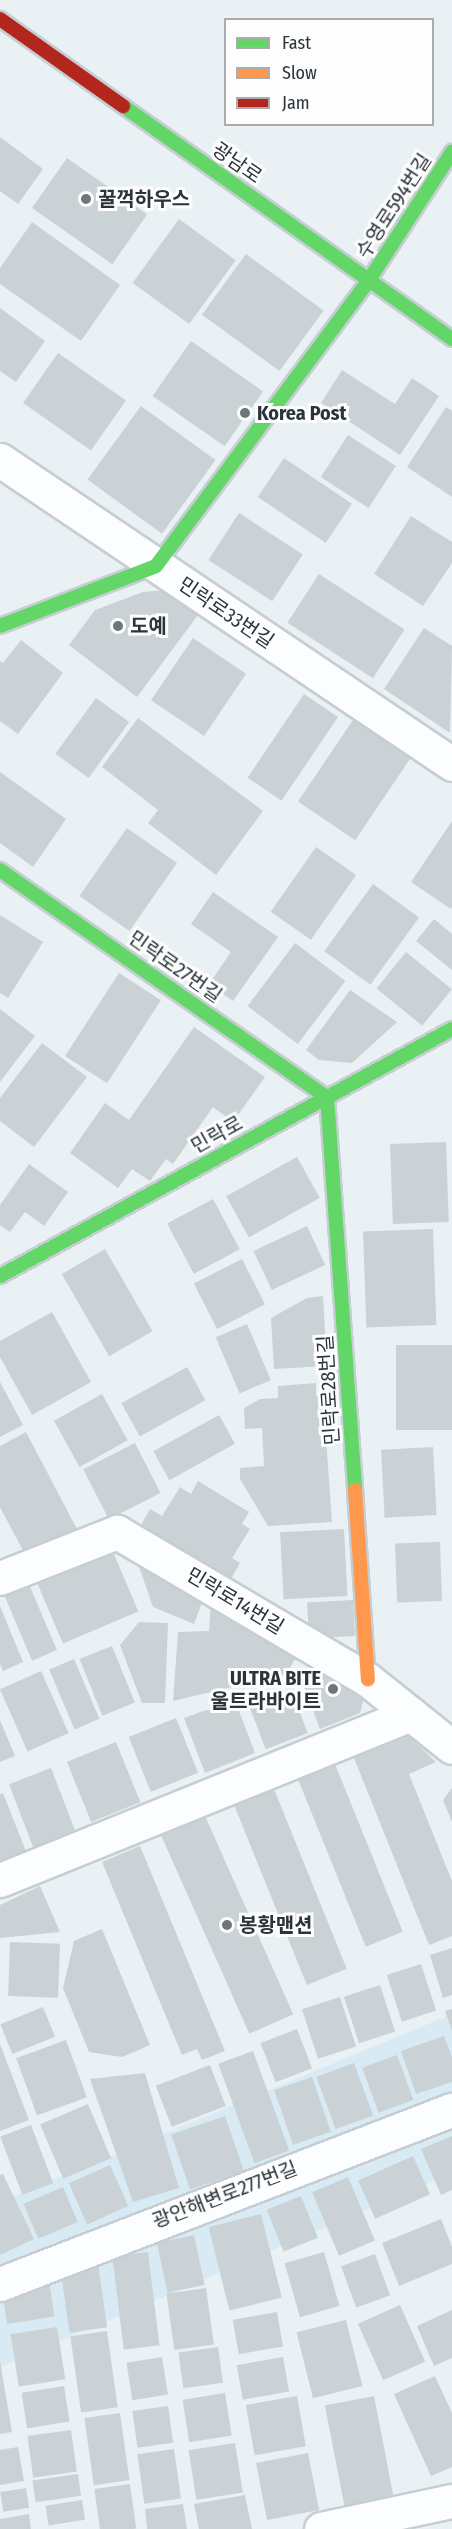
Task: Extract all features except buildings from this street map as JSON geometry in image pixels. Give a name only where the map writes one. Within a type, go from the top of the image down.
[{"type":"street","name":"광남로","points":[[0,19],[452,339]]},
{"type":"street","name":"수영로594번길","points":[[156,566],[369,280],[452,152]]},
{"type":"street","name":"민락로33번길","points":[[0,460],[452,764]]},
{"type":"street","points":[[0,626],[156,566]]},
{"type":"street","name":"민락로27번길","points":[[0,870],[327,1097]]},
{"type":"street","name":"민락로","points":[[0,1276],[452,1029]]},
{"type":"street","name":"민락로28번길","points":[[327,1097],[369,1680]]},
{"type":"street","name":"민락로14번길","points":[[0,1578],[117,1532],[369,1680],[452,1747]]},
{"type":"street","points":[[0,1880],[411,1714]]},
{"type":"street","name":"광안해변로277번길","points":[[0,2284],[452,2110]]},
{"type":"street","points":[[321,2529],[452,2501]]},
{"type":"shaded area","points":[[452,2014],[452,2173],[0,2367],[0,2202]]},
{"type":"traffic: fast","points":[[123,106],[452,339]]},
{"type":"traffic: fast","points":[[0,626],[156,566],[369,280],[452,152]]},
{"type":"traffic: fast","points":[[0,870],[327,1097],[355,1490]]},
{"type":"traffic: fast","points":[[0,1276],[452,1029]]},
{"type":"traffic: slow","points":[[355,1490],[368,1680]]},
{"type":"traffic: jam","points":[[0,19],[123,106]]},
{"type":"place","name":"꿀꺽하우스","points":[[86,199]]},
{"type":"place","name":"Korea Post","points":[[245,413]]},
{"type":"place","name":"도예","points":[[118,626]]},
{"type":"place","name":"ULTRA BITE 울트라바이트","points":[[333,1689]]},
{"type":"place","name":"봉황맨션","points":[[227,1925]]}]
